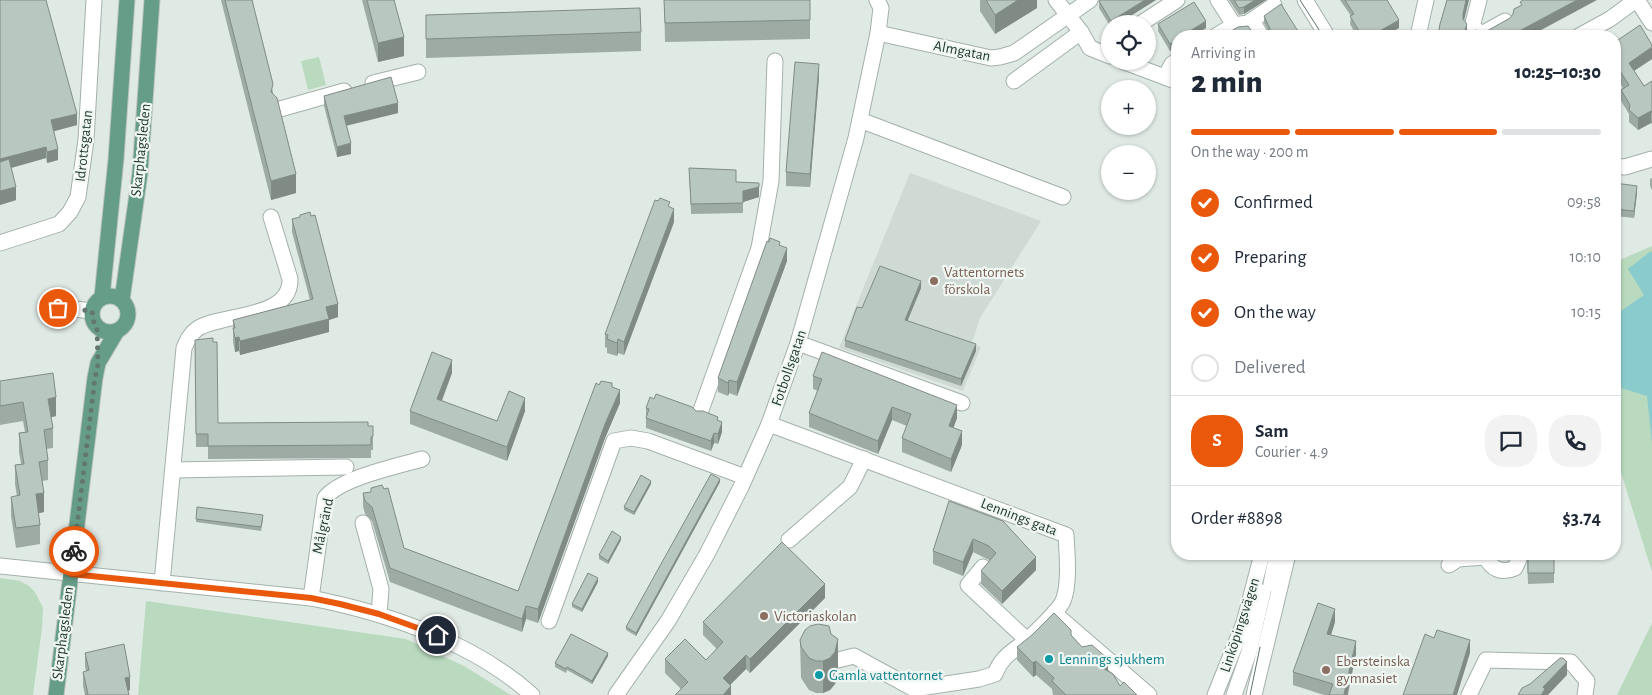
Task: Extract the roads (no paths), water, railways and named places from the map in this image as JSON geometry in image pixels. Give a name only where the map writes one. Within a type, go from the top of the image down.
[{"type":"main road","name":"Skarphagsleden","points":[[102,297],[116,159],[127,0]]},
{"type":"main road","name":"Skarphagsleden","points":[[122,300],[140,173],[152,0]]},
{"type":"main road","points":[[113,296],[122,300],[128,308],[126,323],[117,331],[107,332],[97,327],[94,323],[93,306],[102,297],[113,296]]},
{"type":"main road","name":"Skarphagsleden","points":[[56,695],[98,364],[97,327]]},
{"type":"main road","name":"Skarphagsleden","points":[[98,364],[117,331]]},
{"type":"street","name":"Idrottsgatan","points":[[0,242],[59,224],[70,212],[78,197],[86,140],[94,0]]},
{"type":"street","points":[[1056,0],[1081,32],[1090,48],[1101,52]]},
{"type":"street","name":"Almgatan","points":[[878,33],[969,54],[1000,58],[1014,53],[1090,0]]},
{"type":"street","points":[[1154,15],[1177,0]]},
{"type":"street","points":[[1218,0],[1234,25]]},
{"type":"street","points":[[1305,0],[1323,30]]},
{"type":"street","points":[[1310,0],[1328,30]]},
{"type":"street","points":[[1419,30],[1426,0]]},
{"type":"street","points":[[1476,30],[1472,27],[1479,0]]},
{"type":"street","points":[[1591,30],[1637,0],[1652,23]]},
{"type":"street","name":"Fotbollsgatan","points":[[616,695],[672,614],[707,554],[769,424],[798,343],[860,120],[878,33],[879,4]]},
{"type":"street","points":[[1226,30],[1234,25],[1248,23],[1274,5]]},
{"type":"street","points":[[1252,20],[1258,30]]},
{"type":"street","points":[[1489,30],[1505,21]]},
{"type":"street","points":[[1014,81],[1081,32]]},
{"type":"street","points":[[700,413],[759,248],[771,181],[775,61]]},
{"type":"street","points":[[1145,70],[1171,80]]},
{"type":"street","points":[[280,108],[418,72]]},
{"type":"street","points":[[860,120],[1063,197]]},
{"type":"street","points":[[1621,167],[1652,159]]},
{"type":"street","points":[[162,583],[184,348],[196,330],[204,326],[260,312],[274,306],[283,298],[290,286],[290,279],[271,218]]},
{"type":"street","points":[[58,308],[92,311]]},
{"type":"street","points":[[798,343],[962,403]]},
{"type":"street","name":"Lennings gata","points":[[769,424],[1066,535],[1067,576],[1063,601],[1054,613],[1027,640],[1000,662],[995,674],[979,679],[914,690],[854,656],[838,660]]},
{"type":"street","points":[[549,621],[614,441],[632,438],[648,441],[745,477]]},
{"type":"street","name":"Målgränd","points":[[311,598],[325,498],[330,491],[368,474],[422,459]]},
{"type":"street","points":[[789,540],[850,487],[864,459]]},
{"type":"street","points":[[173,470],[346,467]]},
{"type":"street","points":[[363,523],[380,589],[379,614]]},
{"type":"street","name":"Linköpingsvägen","points":[[1215,695],[1244,623],[1260,560]]},
{"type":"street","points":[[1234,695],[1249,652],[1270,560]]},
{"type":"street","points":[[1261,667],[1260,647],[1276,560]]},
{"type":"street","name":"Linköpingsvägen","points":[[1254,695],[1287,560]]},
{"type":"street","points":[[1449,565],[1456,560]]},
{"type":"street","points":[[1487,560],[1489,565],[1498,570],[1510,571],[1517,566],[1519,560]]},
{"type":"street","points":[[0,566],[311,598],[340,604],[379,614],[437,635],[484,661],[532,695]]},
{"type":"street","points":[[983,567],[968,585],[1027,640]]},
{"type":"street","points":[[1054,613],[1149,695]]},
{"type":"street","points":[[1469,695],[1486,660],[1571,662],[1587,681],[1585,695]]},
{"type":"water","points":[[1652,252],[1652,444],[1647,396],[1621,388],[1621,311],[1644,295],[1628,269]]},
{"type":"tram line","points":[[1300,0],[1319,30]]},
{"type":"tram line","points":[[1250,695],[1260,647]]},
{"type":"place","name":"Vattentornets förskola","points":[[934,281]]},
{"type":"place","name":"Victoriaskolan","points":[[764,616]]},
{"type":"place","name":"Lennings sjukhem","points":[[1049,659]]},
{"type":"place","name":"Ebersteinska gymnasiet","points":[[1326,670]]},
{"type":"place","name":"Gamla vattentornet","points":[[819,675]]}]
